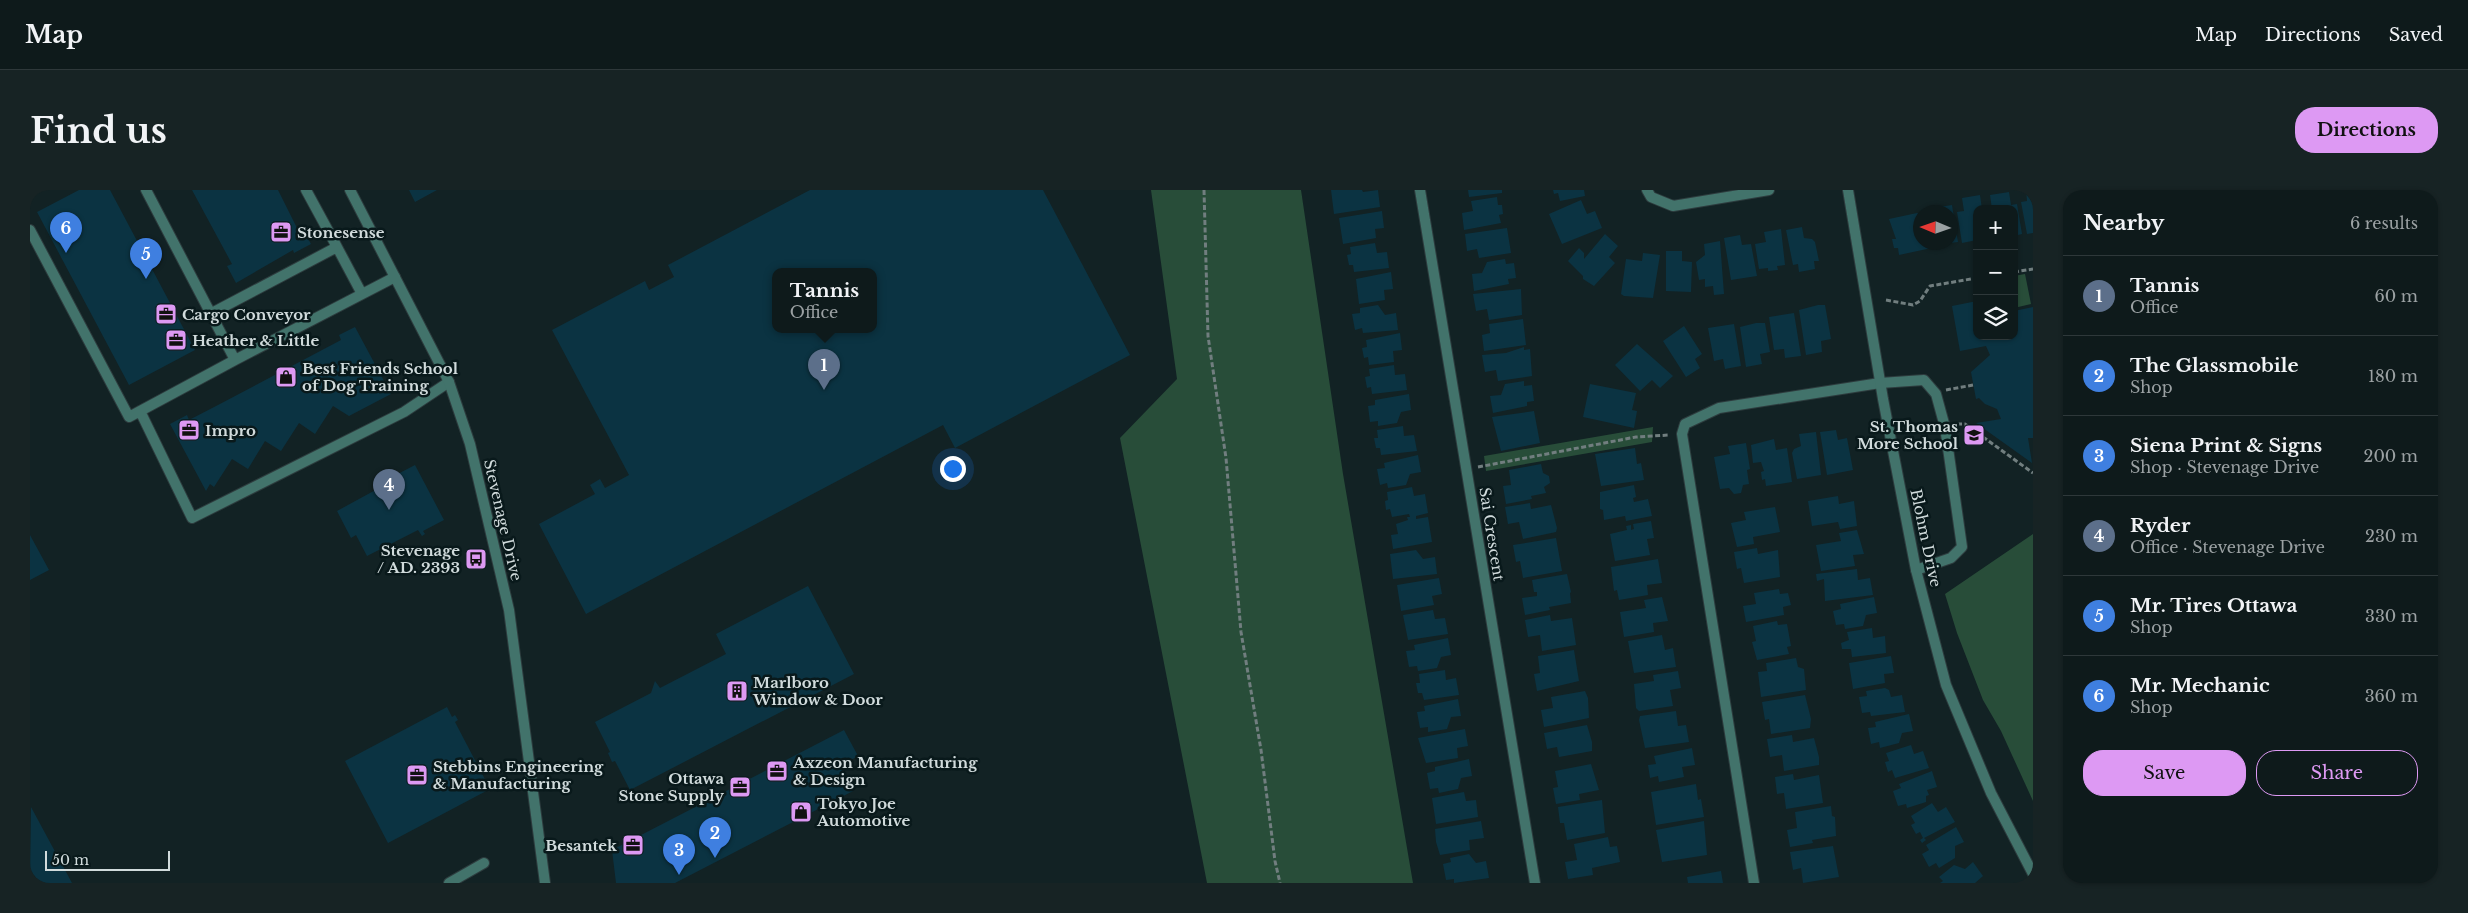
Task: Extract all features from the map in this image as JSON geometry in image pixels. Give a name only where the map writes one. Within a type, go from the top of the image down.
[{"type":"street","points":[[146,190],[235,360]]},
{"type":"street","points":[[306,190],[362,294]]},
{"type":"street","name":"Stevenage Drive","points":[[350,190],[449,382],[470,444],[509,610],[545,883]]},
{"type":"street","name":"Sai Crescent","points":[[1420,190],[1535,883]]},
{"type":"street","points":[[1647,190],[1651,197],[1673,206],[1769,190]]},
{"type":"street","name":"Blohm Drive","points":[[1848,190],[1880,383],[1916,570],[1946,685],[1991,793],[2033,874]]},
{"type":"street","points":[[30,230],[129,417],[395,277]]},
{"type":"street","points":[[210,314],[337,247]]},
{"type":"street","points":[[1754,883],[1682,434],[1685,424],[1719,408],[1880,383],[1924,380],[1936,394],[1945,427],[1962,547],[1951,558],[1916,570]]},
{"type":"street","points":[[140,411],[192,518],[404,412],[449,382]]},
{"type":"street","points":[[449,883],[484,863]]},
{"type":"path","points":[[1204,190],[1208,336],[1226,458],[1241,632],[1262,750],[1275,860],[1280,883]]},
{"type":"path","points":[[2018,271],[2033,269]]},
{"type":"path","points":[[1886,300],[1912,305],[1920,300],[1930,286],[1973,279]]},
{"type":"path","points":[[1936,394],[1950,389],[1973,385]]},
{"type":"path","points":[[1945,427],[1964,424],[2033,474]]},
{"type":"path","points":[[1466,469],[1636,437],[1682,434]]},
{"type":"green space","points":[[1151,190],[1301,190],[1343,474],[1413,883],[1207,883],[1120,438],[1177,379]]},
{"type":"green space","points":[[2025,274],[2031,304],[2018,307],[2018,295],[2018,275]]},
{"type":"green space","points":[[1653,427],[1652,442],[1486,471],[1484,456]]},
{"type":"green space","points":[[2033,534],[2033,801],[2001,731],[1983,700],[1957,633],[1945,594]]},
{"type":"building","points":[[79,190],[110,190],[195,350],[129,385],[37,212]]},
{"type":"building","points":[[192,190],[278,190],[298,230],[302,228],[311,244],[294,253],[293,250],[236,283],[227,266],[232,264]]},
{"type":"building","points":[[409,190],[437,190],[415,202]]},
{"type":"building","points":[[810,190],[1043,190],[1130,355],[955,448],[943,425],[586,614],[539,524],[595,494],[590,485],[600,479],[605,488],[629,475],[552,330],[645,281],[649,290],[674,277],[668,265]]},
{"type":"building","points":[[1331,190],[1362,190],[1363,192],[1378,190],[1380,207],[1334,214]]},
{"type":"building","points":[[1468,190],[1502,190],[1502,193],[1469,197]]},
{"type":"building","points":[[1553,190],[1584,190],[1585,196],[1560,201],[1558,193],[1554,194]]},
{"type":"building","points":[[2026,190],[2033,190],[2033,233],[2027,234],[2021,202],[2027,201]]},
{"type":"building","points":[[2009,192],[2011,205],[1991,205],[1990,195]]},
{"type":"building","points":[[1980,195],[1981,205],[1973,205],[1973,241],[1962,243],[1958,212],[1964,211],[1962,198]]},
{"type":"building","points":[[1497,197],[1498,205],[1502,205],[1503,214],[1499,215],[1501,223],[1464,230],[1462,213],[1473,211],[1471,201]]},
{"type":"building","points":[[1581,200],[1587,214],[1595,211],[1602,228],[1562,244],[1549,214]]},
{"type":"building","points":[[2018,210],[2022,234],[2018,235]]},
{"type":"building","points":[[1382,211],[1384,228],[1375,229],[1376,238],[1343,244],[1339,218]]},
{"type":"building","points":[[1913,214],[1913,250],[1922,250],[1899,255],[1898,248],[1894,248],[1892,239],[1896,239],[1889,219]]},
{"type":"building","points":[[1802,227],[1804,238],[1812,239],[1815,242],[1819,261],[1814,261],[1815,269],[1799,272],[1798,264],[1793,265],[1786,230]]},
{"type":"building","points":[[1507,228],[1511,253],[1479,258],[1477,249],[1467,251],[1465,234]]},
{"type":"building","points":[[1781,229],[1785,265],[1777,266],[1778,270],[1768,271],[1768,268],[1759,269],[1755,244],[1766,242],[1764,232]]},
{"type":"building","points":[[1605,234],[1618,246],[1609,257],[1615,263],[1594,286],[1583,279],[1583,276],[1568,261],[1579,248],[1584,253],[1584,259]]},
{"type":"building","points":[[1740,235],[1742,245],[1751,244],[1757,276],[1731,280],[1724,238]]},
{"type":"building","points":[[1720,241],[1724,294],[1714,295],[1713,286],[1705,287],[1705,279],[1699,280],[1696,262],[1705,255],[1704,244]]},
{"type":"building","points":[[1375,243],[1377,253],[1387,252],[1389,268],[1354,272],[1353,265],[1349,265],[1347,255],[1351,254],[1350,247]]},
{"type":"building","points":[[1666,251],[1682,251],[1682,261],[1692,262],[1691,292],[1666,291]]},
{"type":"building","points":[[1643,253],[1660,255],[1653,298],[1624,296],[1621,294],[1626,259],[1642,261]]},
{"type":"building","points":[[1505,259],[1506,264],[1514,263],[1516,278],[1508,279],[1509,284],[1474,291],[1472,274],[1482,273],[1487,262]]},
{"type":"building","points":[[1391,272],[1393,289],[1384,290],[1385,300],[1359,304],[1356,279]]},
{"type":"building","points":[[1521,289],[1522,315],[1489,320],[1487,309],[1476,311],[1473,294]]},
{"type":"building","points":[[1973,302],[1973,340],[2018,340],[2018,310],[2033,307],[2033,438],[2028,438],[2032,463],[1976,423],[2001,419],[1997,409],[1985,404],[1979,398],[1976,399],[1971,372],[1990,355],[1986,346],[1960,351],[1952,306]]},
{"type":"building","points":[[1378,305],[1385,315],[1396,313],[1398,330],[1363,333],[1362,328],[1355,330],[1352,314],[1360,313],[1360,308]]},
{"type":"building","points":[[1825,305],[1831,339],[1821,341],[1822,352],[1806,355],[1799,310]]},
{"type":"building","points":[[1794,313],[1801,356],[1785,358],[1784,349],[1774,350],[1769,317]]},
{"type":"building","points":[[1523,319],[1526,345],[1484,351],[1482,335],[1490,333],[1489,324]]},
{"type":"building","points":[[1765,323],[1770,352],[1760,354],[1762,364],[1746,367],[1740,327]]},
{"type":"building","points":[[1734,324],[1741,366],[1725,369],[1723,359],[1714,361],[1708,328]]},
{"type":"building","points":[[1684,326],[1702,354],[1695,359],[1700,368],[1686,377],[1663,341]]},
{"type":"building","points":[[355,327],[391,394],[349,416],[333,406],[315,434],[299,423],[281,451],[265,441],[248,469],[232,459],[214,487],[210,484],[206,491],[170,424],[187,415],[189,420],[218,405],[341,340],[339,335]]},
{"type":"building","points":[[1400,333],[1402,350],[1393,351],[1394,362],[1369,365],[1368,357],[1364,358],[1362,348],[1367,347],[1366,340]]},
{"type":"building","points":[[1637,344],[1673,376],[1660,388],[1652,380],[1640,391],[1615,365]]},
{"type":"building","points":[[1524,347],[1524,350],[1530,349],[1532,376],[1498,381],[1496,370],[1485,372],[1482,355],[1506,353]]},
{"type":"building","points":[[1394,365],[1395,375],[1405,374],[1407,390],[1372,394],[1371,387],[1367,388],[1365,377],[1370,376],[1369,369]]},
{"type":"building","points":[[1524,381],[1524,386],[1532,385],[1534,401],[1527,402],[1527,406],[1493,413],[1490,396],[1501,395],[1505,384]]},
{"type":"building","points":[[1590,384],[1636,393],[1632,410],[1637,411],[1634,428],[1583,417]]},
{"type":"building","points":[[1409,394],[1411,410],[1401,412],[1397,423],[1378,426],[1378,421],[1370,422],[1368,406],[1375,405],[1375,400]]},
{"type":"building","points":[[1534,411],[1540,443],[1501,451],[1492,417]]},
{"type":"building","points":[[1403,426],[1404,436],[1414,435],[1417,451],[1381,455],[1380,448],[1376,448],[1374,438],[1378,438],[1377,430]]},
{"type":"building","points":[[1836,430],[1838,440],[1847,438],[1853,470],[1827,475],[1820,432]]},
{"type":"building","points":[[1816,432],[1821,475],[1797,479],[1792,453],[1794,449],[1801,446],[1799,434]]},
{"type":"building","points":[[1774,439],[1776,450],[1787,448],[1792,482],[1766,486],[1765,479],[1762,480],[1761,472],[1764,471],[1761,462],[1753,463],[1751,445]]},
{"type":"building","points":[[1746,443],[1750,469],[1747,470],[1749,484],[1743,485],[1741,493],[1734,494],[1729,488],[1720,489],[1714,457],[1730,454],[1728,446]]},
{"type":"building","points":[[1635,448],[1637,464],[1641,463],[1644,480],[1601,486],[1595,454]]},
{"type":"building","points":[[1418,455],[1421,472],[1410,474],[1406,485],[1388,488],[1387,483],[1380,485],[1377,469],[1385,468],[1384,463]]},
{"type":"building","points":[[1541,464],[1543,473],[1549,476],[1550,483],[1544,487],[1546,493],[1531,496],[1532,499],[1506,504],[1503,486],[1511,485],[1509,470]]},
{"type":"building","points":[[415,465],[444,520],[423,531],[425,534],[422,536],[418,530],[367,556],[356,535],[351,538],[337,511],[392,481],[390,478]]},
{"type":"building","points":[[1634,485],[1636,497],[1633,498],[1634,502],[1648,499],[1652,516],[1626,521],[1625,516],[1604,520],[1603,510],[1600,509],[1600,492]]},
{"type":"building","points":[[1412,487],[1414,496],[1425,494],[1428,513],[1416,516],[1416,519],[1428,517],[1432,542],[1393,549],[1391,535],[1398,534],[1396,524],[1408,520],[1407,517],[1410,517],[1409,514],[1392,517],[1390,509],[1386,510],[1387,492]]},
{"type":"building","points":[[1838,496],[1839,504],[1854,501],[1857,526],[1840,529],[1838,522],[1812,526],[1808,501]]},
{"type":"building","points":[[1530,503],[1531,509],[1551,505],[1557,528],[1556,532],[1523,539],[1519,522],[1508,524],[1505,507]]},
{"type":"building","points":[[1775,507],[1780,532],[1753,537],[1754,544],[1737,547],[1731,523],[1746,520],[1744,512]]},
{"type":"building","points":[[1651,521],[1654,538],[1647,539],[1650,555],[1615,561],[1610,534],[1627,530],[1626,526],[1631,525],[1631,530],[1634,529],[1633,524]]},
{"type":"building","points":[[1857,530],[1864,554],[1853,555],[1855,566],[1821,571],[1816,545],[1841,541],[1839,533]]},
{"type":"building","points":[[30,535],[49,570],[30,580]]},
{"type":"building","points":[[1556,538],[1562,571],[1523,578],[1520,561],[1516,562],[1513,545]]},
{"type":"building","points":[[1757,548],[1758,554],[1778,550],[1780,577],[1744,583],[1741,568],[1737,569],[1734,552]]},
{"type":"building","points":[[1416,550],[1423,559],[1435,557],[1437,574],[1393,579],[1390,554]]},
{"type":"building","points":[[1658,559],[1662,583],[1647,585],[1648,595],[1619,600],[1617,590],[1614,591],[1611,567]]},
{"type":"building","points":[[1857,569],[1858,580],[1870,578],[1873,595],[1825,601],[1824,579],[1817,581],[1816,574]]},
{"type":"building","points":[[1567,574],[1571,592],[1571,603],[1549,607],[1550,610],[1525,615],[1522,598],[1537,596],[1537,592],[1534,592],[1532,580]]},
{"type":"building","points":[[1439,578],[1442,594],[1432,596],[1434,605],[1401,611],[1397,585]]},
{"type":"building","name":"Marlboro Window & Door","points":[[808,586],[854,674],[630,790],[615,761],[612,762],[608,753],[610,752],[595,722],[651,693],[655,681],[660,688],[726,654],[716,634]]},
{"type":"building","points":[[1779,589],[1780,594],[1788,593],[1791,605],[1783,607],[1784,615],[1746,622],[1743,606],[1756,604],[1754,593]]},
{"type":"building","points":[[1662,597],[1668,621],[1653,623],[1654,632],[1624,637],[1620,612],[1646,608],[1644,600]]},
{"type":"building","points":[[1874,597],[1877,613],[1866,615],[1863,626],[1845,629],[1844,624],[1836,625],[1833,611],[1841,609],[1840,604]]},
{"type":"building","points":[[1433,610],[1435,619],[1445,618],[1448,634],[1408,640],[1403,615]]},
{"type":"building","points":[[1550,615],[1551,621],[1572,618],[1576,645],[1542,651],[1540,635],[1528,637],[1525,620]]},
{"type":"building","points":[[1777,621],[1778,625],[1787,624],[1791,646],[1787,647],[1789,654],[1757,660],[1752,642],[1756,641],[1753,626]]},
{"type":"building","points":[[1872,628],[1873,638],[1885,636],[1886,653],[1852,657],[1851,649],[1842,649],[1841,643],[1849,640],[1847,632]]},
{"type":"building","points":[[1662,635],[1665,650],[1673,648],[1676,667],[1634,673],[1628,641]]},
{"type":"building","points":[[1448,638],[1451,655],[1441,657],[1437,668],[1418,671],[1417,666],[1409,667],[1406,651],[1415,650],[1414,645]]},
{"type":"building","points":[[1574,650],[1579,681],[1537,691],[1534,674],[1540,673],[1538,656]]},
{"type":"building","points":[[1891,656],[1894,673],[1884,674],[1885,683],[1853,689],[1849,663]]},
{"type":"building","points":[[1796,658],[1798,667],[1804,669],[1806,690],[1761,697],[1758,672],[1767,671],[1766,663]]},
{"type":"building","points":[[1445,670],[1446,680],[1456,678],[1459,695],[1424,700],[1422,693],[1418,693],[1416,683],[1420,683],[1419,674]]},
{"type":"building","points":[[1678,671],[1681,688],[1670,690],[1673,706],[1639,711],[1636,708],[1634,684],[1654,681],[1653,675]]},
{"type":"building","points":[[1885,688],[1889,690],[1891,697],[1902,695],[1905,712],[1871,716],[1870,712],[1862,713],[1859,697],[1867,696],[1866,691]]},
{"type":"building","points":[[1585,691],[1588,698],[1589,718],[1544,727],[1541,710],[1553,708],[1551,697]]},
{"type":"building","points":[[1805,695],[1811,719],[1810,728],[1771,734],[1769,719],[1765,720],[1762,702]]},
{"type":"building","points":[[1458,699],[1461,716],[1451,717],[1447,729],[1428,732],[1428,727],[1420,728],[1417,712],[1425,711],[1424,706]]},
{"type":"building","name":"Stebbins Engineering & Manufacturing","points":[[447,707],[452,717],[455,715],[458,720],[455,722],[490,789],[388,843],[345,761]]},
{"type":"building","points":[[1676,711],[1678,726],[1686,725],[1689,742],[1645,748],[1639,720],[1640,716]]},
{"type":"building","points":[[1909,714],[1913,731],[1902,733],[1899,743],[1880,748],[1879,742],[1871,744],[1868,728],[1876,727],[1875,722]]},
{"type":"building","points":[[1587,725],[1592,742],[1592,751],[1559,757],[1557,747],[1547,749],[1544,733]]},
{"type":"building","points":[[1465,729],[1468,746],[1457,748],[1458,758],[1426,763],[1418,738]]},
{"type":"building","points":[[844,730],[858,756],[840,766],[853,791],[675,883],[616,883],[612,850]]},
{"type":"building","points":[[1792,735],[1793,742],[1814,738],[1819,765],[1784,771],[1782,755],[1770,757],[1767,739]]},
{"type":"building","points":[[1911,745],[1914,754],[1923,751],[1929,768],[1895,778],[1892,770],[1888,772],[1885,762],[1889,761],[1886,753]]},
{"type":"building","points":[[1692,748],[1695,765],[1682,767],[1684,777],[1659,782],[1658,776],[1650,778],[1648,765],[1656,764],[1654,756]]},
{"type":"building","points":[[1469,759],[1472,776],[1461,778],[1458,789],[1439,793],[1438,788],[1430,789],[1427,773],[1435,771],[1435,767]]},
{"type":"building","points":[[1591,764],[1599,790],[1579,794],[1580,800],[1556,804],[1553,788],[1558,787],[1555,771]]},
{"type":"building","points":[[1932,771],[1937,787],[1927,790],[1929,795],[1926,796],[1926,802],[1907,808],[1906,804],[1898,806],[1893,791],[1901,788],[1899,784]]},
{"type":"building","points":[[1793,774],[1794,780],[1819,775],[1823,803],[1786,809],[1784,793],[1777,794],[1775,777]]},
{"type":"building","points":[[1696,784],[1698,800],[1701,799],[1704,817],[1656,825],[1651,792]]},
{"type":"building","points":[[1464,792],[1466,801],[1476,800],[1478,817],[1436,824],[1432,798]]},
{"type":"building","points":[[1602,800],[1605,833],[1567,840],[1564,823],[1560,823],[1558,807]]},
{"type":"building","points":[[1932,803],[1938,812],[1946,807],[1955,822],[1924,838],[1926,840],[1922,843],[1920,840],[1923,838],[1920,832],[1916,834],[1911,825],[1915,823],[1911,816]]},
{"type":"building","points":[[1831,806],[1832,816],[1835,817],[1836,836],[1812,840],[1813,843],[1790,847],[1787,830],[1797,828],[1795,812]]},
{"type":"building","points":[[31,807],[72,883],[30,883]]},
{"type":"building","points":[[1481,821],[1484,838],[1469,840],[1470,850],[1440,855],[1435,829]]},
{"type":"building","points":[[1704,821],[1707,855],[1662,862],[1656,830]]},
{"type":"building","points":[[1956,827],[1964,842],[1955,846],[1955,858],[1939,868],[1936,863],[1929,867],[1922,854],[1929,850],[1926,845]]},
{"type":"building","points":[[1608,837],[1610,847],[1617,846],[1620,862],[1592,868],[1593,875],[1568,879],[1565,862],[1577,860],[1574,844]]},
{"type":"building","points":[[1833,846],[1839,877],[1803,883],[1801,868],[1793,870],[1790,852]]},
{"type":"building","points":[[1469,854],[1476,863],[1486,861],[1489,878],[1454,883],[1454,879],[1446,880],[1443,864],[1451,862],[1450,858]]},
{"type":"building","points":[[1973,862],[1983,876],[1975,883],[1940,883],[1943,881],[1939,877],[1954,865],[1965,869]]},
{"type":"building","points":[[1721,871],[1723,883],[1688,883],[1687,877]]},
{"type":"place","name":"Stonesense","points":[[281,232]]},
{"type":"place","name":"Mr. Mechanic","points":[[66,253]]},
{"type":"place","name":"Mr. Tires Ottawa","points":[[146,279]]},
{"type":"place","name":"Cargo Conveyor","points":[[166,314]]},
{"type":"place","name":"Heather & Little","points":[[176,340]]},
{"type":"place","name":"Best Friends School of Dog Training","points":[[286,377]]},
{"type":"place","name":"Tannis","points":[[824,390]]},
{"type":"place","name":"Impro","points":[[189,430]]},
{"type":"place","name":"St. Thomas More School","points":[[1974,435]]},
{"type":"place","name":"Ryder","points":[[389,510]]},
{"type":"place","name":"Stevenage / AD. 2393","points":[[476,559]]},
{"type":"place","name":"Marlboro Window & Door","points":[[737,691]]},
{"type":"place","name":"Axzeon Manufacturing & Design","points":[[777,771]]},
{"type":"place","name":"Stebbins Engineering & Manufacturing","points":[[417,775]]},
{"type":"place","name":"Ottawa Stone Supply","points":[[740,787]]},
{"type":"place","name":"Tokyo Joe Automotive","points":[[801,812]]},
{"type":"place","name":"Besantek","points":[[633,845]]},
{"type":"place","name":"The Glassmobile","points":[[715,858]]},
{"type":"place","name":"Siena Print & Signs","points":[[679,875]]}]
